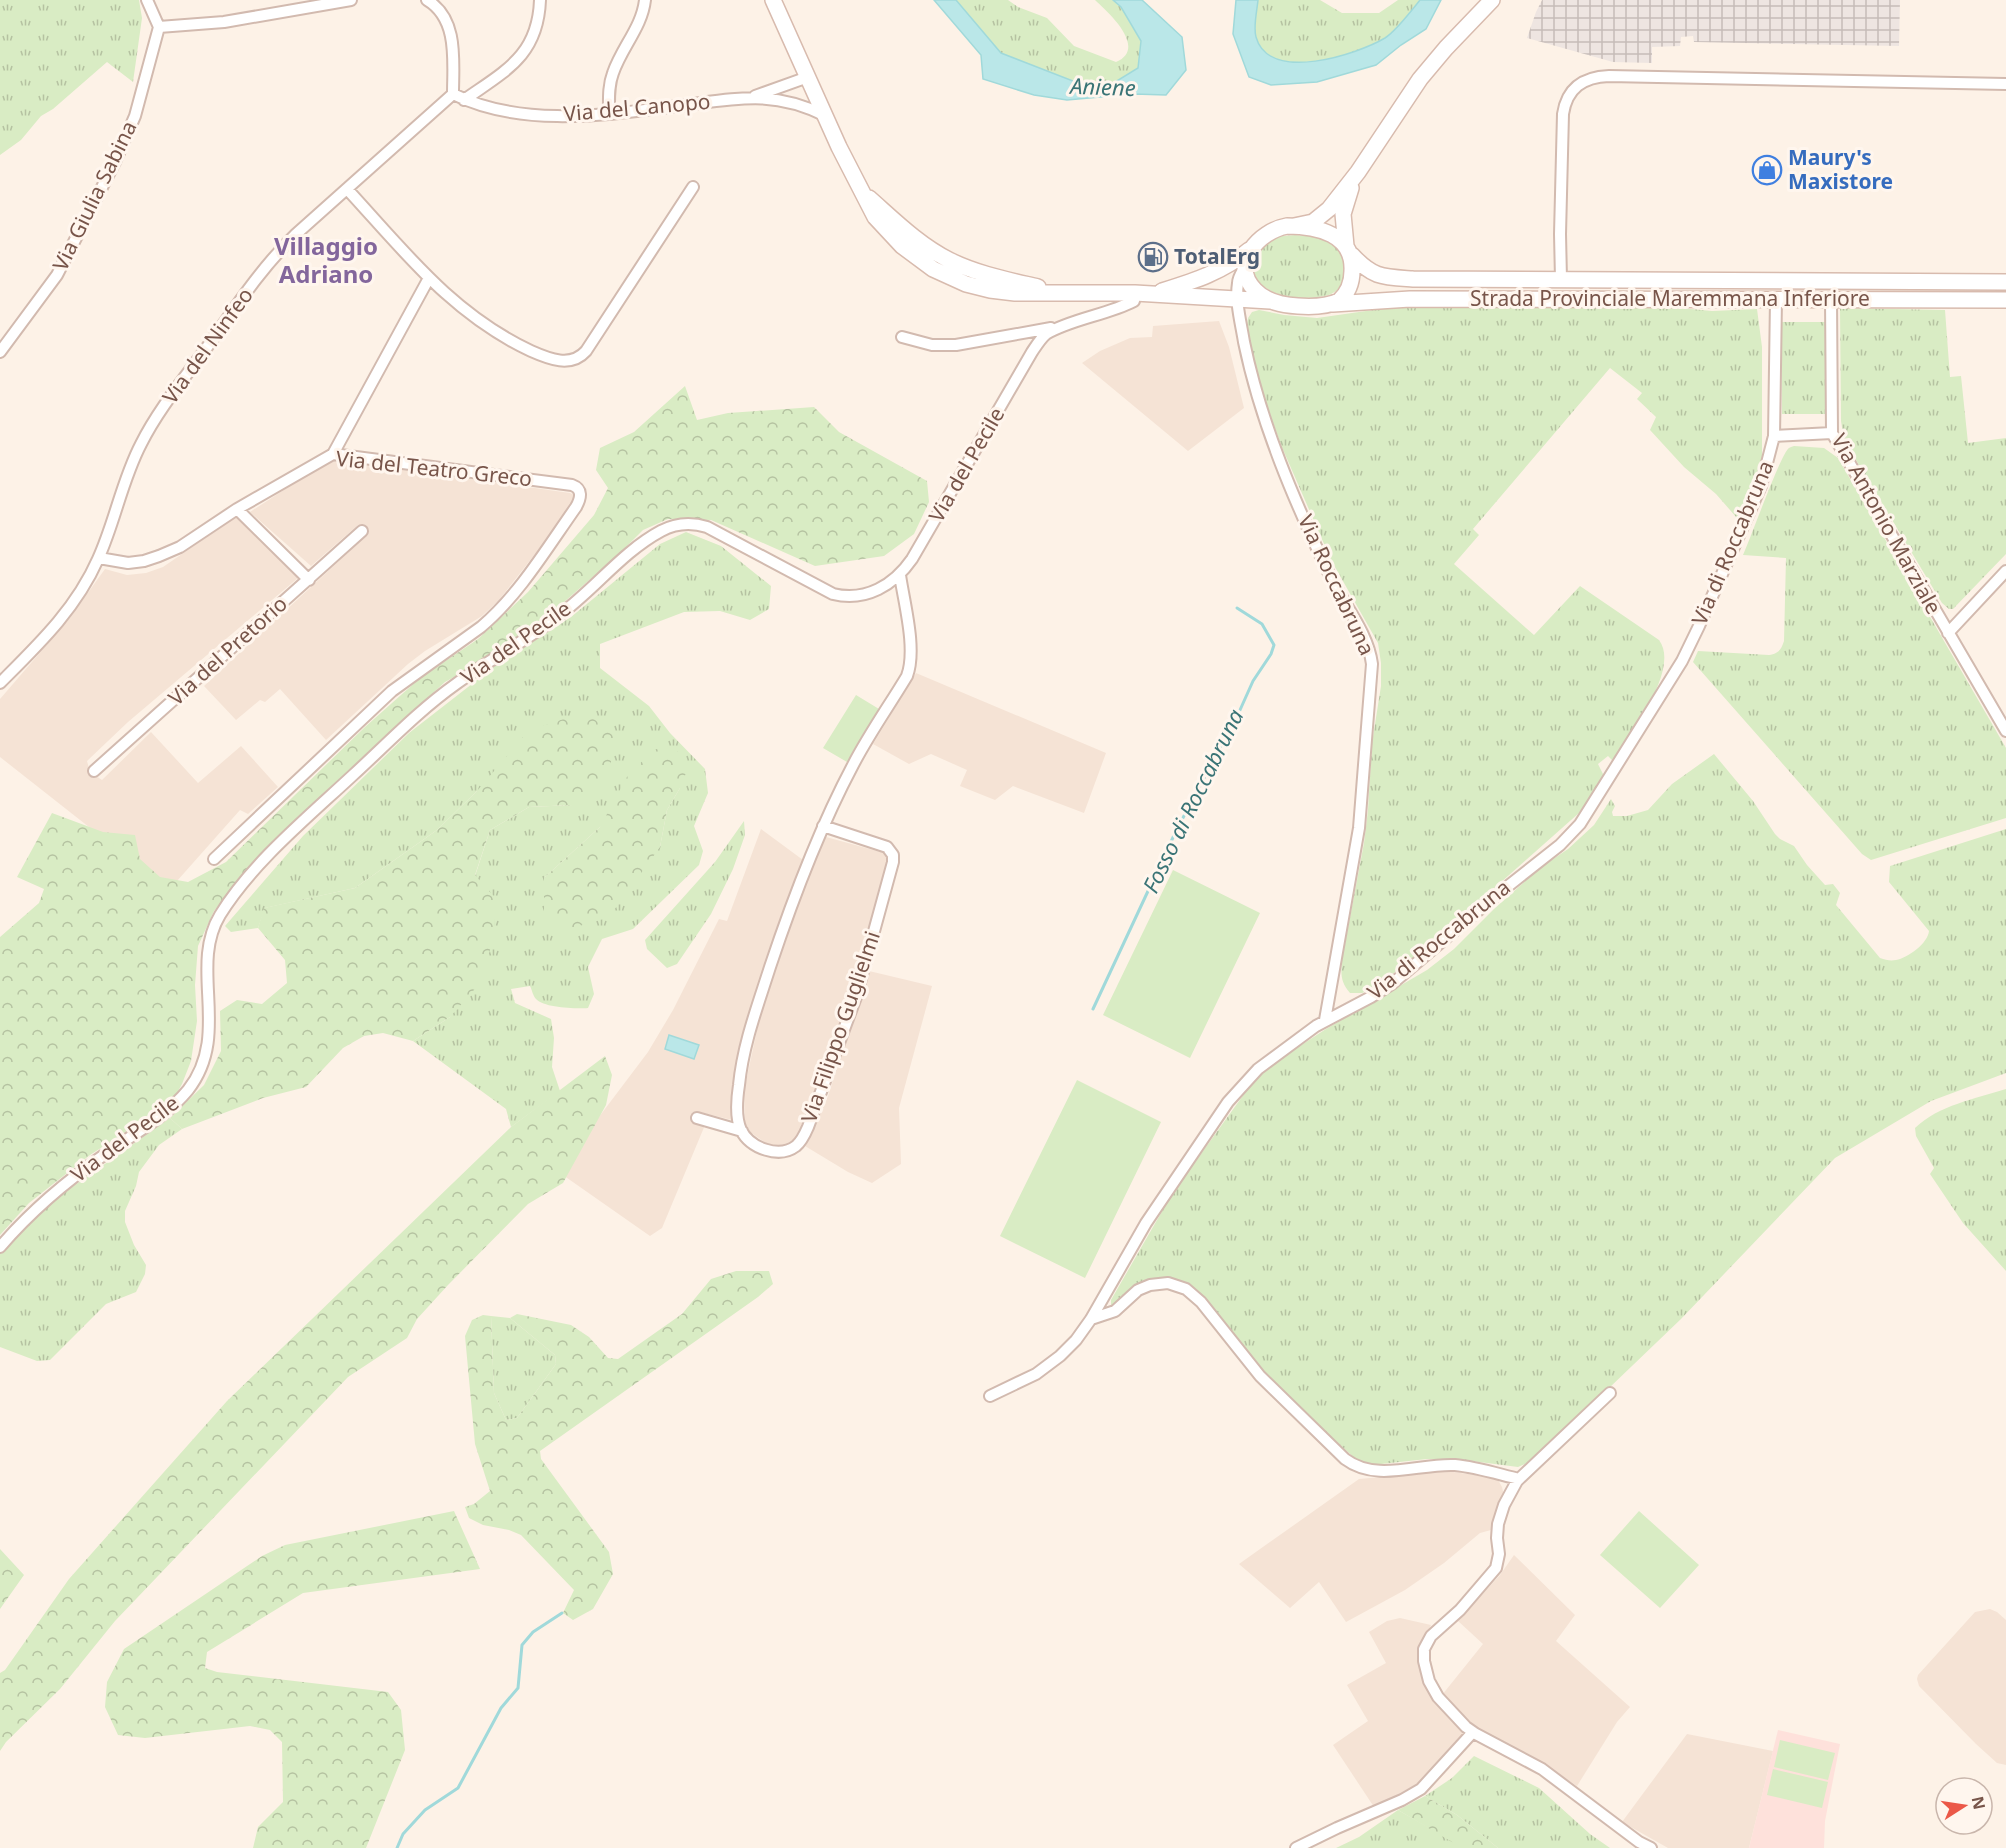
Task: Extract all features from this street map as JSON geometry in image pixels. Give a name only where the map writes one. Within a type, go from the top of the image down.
[{"type":"main road","points":[[773,0],[843,156],[878,222],[918,259],[966,284],[1015,293],[1135,293],[1270,301],[1301,306],[1333,304],[1344,297],[1351,283],[1343,214],[1358,172]]},
{"type":"main road","points":[[1153,294],[1224,269],[1250,250],[1269,232],[1279,227],[1312,222],[1326,213],[1358,172],[1420,79],[1489,3]]},
{"type":"main road","points":[[1294,226],[1331,233],[1349,251]]},
{"type":"main road","points":[[1250,250],[1245,267],[1250,284],[1270,301]]},
{"type":"main road","name":"Strada Provinciale Maremmana Inferiore","points":[[1349,251],[1365,269],[1390,278],[2006,282]]},
{"type":"main road","name":"Strada Provinciale Maremmana Inferiore","points":[[1333,304],[1410,299],[2006,300]]},
{"type":"street","points":[[147,0],[159,27],[224,22],[351,0]]},
{"type":"street","points":[[427,0],[439,9],[449,28],[453,56],[453,94]]},
{"type":"street","points":[[464,100],[511,66],[525,52],[538,26],[540,0]]},
{"type":"street","points":[[609,114],[613,73],[640,20],[645,0]]},
{"type":"street","name":"Via Giulia Sabina","points":[[0,352],[57,275],[115,162],[135,116],[159,27]]},
{"type":"street","points":[[1562,279],[1560,234],[1563,114],[1572,90],[1587,79],[1609,76],[2006,84]]},
{"type":"street","points":[[752,97],[808,77]]},
{"type":"street","name":"Via del Canopo","points":[[453,94],[464,100],[499,111],[558,116],[609,114],[752,97]]},
{"type":"street","name":"Via del Ninfeo","points":[[0,683],[62,619],[85,586],[99,558],[135,456],[160,411],[272,260],[295,235],[453,94]]},
{"type":"street","points":[[752,97],[794,103],[826,116]]},
{"type":"street","points":[[347,189],[429,278],[461,308],[500,335],[545,357],[565,361],[582,356],[693,187]]},
{"type":"street","points":[[1237,300],[1237,284],[1245,267]]},
{"type":"street","points":[[333,454],[429,278]]},
{"type":"street","name":"Via del Pecile","points":[[0,1247],[48,1197],[94,1161],[158,1119],[191,1086],[201,1068],[207,1046],[210,1014],[208,956],[212,932],[225,907],[271,852],[437,699],[562,614],[641,544],[661,530],[674,526],[687,524],[702,526],[816,586],[840,596],[854,596],[883,588],[900,575],[912,559],[1044,335],[1064,326],[1119,309],[1134,301],[1135,293]]},
{"type":"street","name":"Via di Roccabruna","points":[[990,1396],[1014,1386],[1050,1364],[1076,1340],[1146,1223],[1228,1102],[1247,1080],[1264,1064],[1325,1020],[1393,983],[1492,898],[1560,844],[1580,824],[1688,650],[1757,494],[1769,460],[1774,436],[1776,299]]},
{"type":"street","name":"Via Antonio Marziale","points":[[1831,299],[1832,433],[2006,731]]},
{"type":"street","name":"Via Roccabruna","points":[[1237,300],[1250,368],[1273,443],[1321,556],[1368,646],[1372,664],[1360,822],[1325,1020]]},
{"type":"street","points":[[902,337],[932,345],[956,345],[1064,326]]},
{"type":"street","name":"Via di Roccabruna","points":[[1774,436],[1832,433]]},
{"type":"street","name":"Via del Teatro Greco","points":[[99,558],[128,563],[154,558],[185,544],[237,509],[333,454],[568,484],[577,487],[579,491]]},
{"type":"street","name":"Via del Pecile","points":[[214,859],[392,691],[493,616],[518,588],[576,507],[580,498],[579,491]]},
{"type":"street","points":[[237,509],[309,580]]},
{"type":"street","name":"Via del Pretorio","points":[[94,771],[362,531]]},
{"type":"street","points":[[1948,633],[2006,571]]},
{"type":"street","points":[[697,1118],[742,1131],[738,1113],[738,1092],[748,1039],[783,930],[823,826],[857,758],[910,667],[912,651],[900,575]]},
{"type":"street","name":"Via Filippo Guglielmi","points":[[742,1131],[755,1144],[769,1151],[781,1151],[799,1144],[856,997],[889,880],[893,862],[890,849],[823,826]]},
{"type":"street","points":[[1091,1318],[1115,1311],[1144,1287],[1164,1283],[1181,1287],[1199,1299],[1260,1376],[1345,1459],[1355,1465],[1367,1470],[1383,1471],[1458,1466],[1519,1479]]},
{"type":"street","points":[[1610,1393],[1519,1479],[1504,1505],[1498,1524],[1499,1554],[1496,1568],[1460,1610],[1431,1636],[1424,1649],[1426,1670],[1435,1692],[1445,1706],[1473,1732],[1536,1766],[1639,1842],[1651,1848]]},
{"type":"street","points":[[1296,1848],[1402,1800],[1420,1789],[1473,1732]]},
{"type":"shaded area","points":[[1542,0],[1900,0],[1899,46],[1694,42],[1693,36],[1681,37],[1680,46],[1652,47],[1652,63],[1613,62],[1527,38]]},
{"type":"shaded area","points":[[1219,321],[1229,347],[1244,408],[1188,451],[1082,363],[1100,351],[1130,338],[1152,337],[1153,326]]},
{"type":"shaded area","points":[[338,460],[570,493],[574,495],[575,503],[499,600],[482,616],[408,664],[326,740],[280,689],[265,702],[260,700],[236,720],[204,686],[366,536],[358,525],[311,566],[250,512],[328,461]]},
{"type":"shaded area","points":[[236,517],[298,578],[128,722],[87,761],[90,772],[102,780],[151,732],[198,783],[241,746],[278,787],[248,814],[240,810],[169,890],[0,757],[0,699],[69,619],[105,569],[127,575],[146,573],[163,567]]},
{"type":"shaded area","points":[[916,673],[1106,753],[1084,813],[1013,786],[995,800],[960,786],[967,770],[931,754],[909,764],[873,744]]},
{"type":"shaded area","points":[[761,829],[803,860],[742,1040],[733,1082],[732,1120],[696,1111],[692,1121],[705,1125],[662,1228],[650,1236],[560,1173],[577,1146],[648,1052],[673,1010],[719,919],[727,921]]},
{"type":"shaded area","points":[[826,837],[888,854],[889,866],[836,1039],[798,1139],[784,1147],[770,1146],[750,1132],[745,1123],[744,1091],[760,1016],[779,950],[801,889]]},
{"type":"shaded area","points":[[869,971],[932,986],[899,1108],[901,1164],[872,1183],[848,1172],[805,1146],[828,1096]]},
{"type":"shaded area","points":[[1446,1471],[1497,1478],[1504,1496],[1491,1530],[1480,1533],[1444,1563],[1405,1590],[1346,1622],[1319,1582],[1290,1608],[1239,1564],[1359,1479]]},
{"type":"shaded area","points":[[1514,1555],[1575,1615],[1556,1641],[1630,1707],[1617,1722],[1577,1786],[1532,1757],[1489,1738],[1467,1725],[1442,1695],[1483,1644],[1458,1621],[1500,1575]]},
{"type":"shaded area","points":[[1990,1609],[2006,1620],[2006,1765],[1997,1763],[1976,1744],[1919,1686],[1917,1679],[1918,1675],[1975,1612]]},
{"type":"shaded area","points":[[1400,1618],[1431,1625],[1420,1651],[1440,1704],[1463,1732],[1463,1739],[1419,1783],[1374,1807],[1333,1745],[1368,1721],[1347,1685],[1386,1663],[1369,1632],[1387,1621]]},
{"type":"shaded area","points":[[1778,1730],[1840,1744],[1825,1821],[1824,1848],[1749,1848]]},
{"type":"shaded area","points":[[1687,1734],[1773,1751],[1749,1848],[1668,1848],[1622,1822]]},
{"type":"green space","points":[[0,0],[139,0],[142,18],[133,82],[107,62],[53,109],[41,116],[21,140],[0,155]]},
{"type":"green space","points":[[956,0],[1008,0],[1018,7],[1047,18],[1074,46],[1116,62],[1125,56],[1128,48],[1127,40],[1109,13],[1095,0],[1113,0],[1121,7],[1141,41],[1138,68],[1112,84],[1078,83],[1001,53]]},
{"type":"green space","points":[[1258,0],[1320,0],[1342,13],[1379,13],[1398,0],[1420,0],[1394,31],[1385,38],[1336,57],[1295,62],[1278,59],[1264,51],[1255,33]]},
{"type":"green space","points":[[1295,235],[1326,240],[1339,250],[1344,261],[1345,275],[1334,292],[1314,298],[1290,297],[1273,292],[1258,281],[1253,266],[1258,252],[1275,238]]},
{"type":"green space","points":[[1394,307],[1680,308],[1712,311],[1757,309],[1762,347],[1762,456],[1759,473],[1741,517],[1737,518],[1716,494],[1684,467],[1650,430],[1656,417],[1637,399],[1642,393],[1610,368],[1473,529],[1479,535],[1454,564],[1534,635],[1580,586],[1659,640],[1664,653],[1663,668],[1650,702],[1613,761],[1608,756],[1598,764],[1604,776],[1579,813],[1421,953],[1372,989],[1362,993],[1350,993],[1341,973],[1342,960],[1368,810],[1372,743],[1381,686],[1378,643],[1331,560],[1281,445],[1257,378],[1247,325],[1252,312],[1259,310],[1317,318]]},
{"type":"green space","points":[[1840,308],[1945,310],[1950,377],[1961,376],[1968,443],[2006,438],[2006,554],[1953,609],[1949,609],[1942,603],[1844,440],[1841,421]]},
{"type":"green space","points":[[1781,322],[1826,322],[1826,414],[1782,414]]},
{"type":"green space","points":[[685,386],[697,420],[728,413],[814,407],[839,432],[927,481],[929,502],[914,534],[884,556],[815,566],[711,520],[668,519],[643,530],[548,616],[492,656],[445,682],[252,863],[214,911],[198,946],[195,985],[197,1021],[191,1061],[172,1102],[90,1155],[29,1203],[0,1235],[0,937],[39,903],[44,889],[17,877],[52,813],[103,832],[135,835],[140,859],[160,877],[188,882],[226,862],[365,727],[419,679],[478,639],[528,592],[594,515],[608,488],[596,470],[600,448],[634,432]]},
{"type":"green space","points":[[1794,446],[1824,448],[1838,458],[2006,748],[2006,818],[1871,860],[1862,854],[1693,662],[1698,651],[1769,655],[1782,647],[1786,558],[1743,555],[1779,465],[1785,453]]},
{"type":"green space","points":[[686,532],[721,546],[771,586],[769,609],[750,620],[720,611],[684,612],[600,644],[600,668],[649,706],[670,733],[705,769],[708,793],[694,826],[703,851],[699,865],[633,929],[602,939],[588,967],[594,994],[588,1008],[553,1006],[540,1002],[533,995],[530,986],[511,989],[515,1003],[551,1019],[554,1038],[552,1067],[560,1091],[511,1127],[506,1109],[413,1041],[450,1017],[475,876],[490,830],[529,807],[572,805],[477,791],[437,830],[355,888],[265,908],[258,928],[231,932],[225,926],[303,836],[409,733],[495,666],[571,617],[660,544]],"holes":[[[680,788],[667,810],[660,847],[544,878],[600,827]]]},
{"type":"green space","points":[[856,695],[879,709],[847,762],[823,748]]},
{"type":"green space","points":[[586,712],[615,737],[608,779],[572,805],[529,807],[490,830],[475,875],[496,899],[494,936],[481,982],[450,1017],[413,1041],[383,1033],[364,1036],[343,1048],[306,1087],[263,1098],[182,1129],[170,1118],[204,1085],[221,1051],[220,1011],[237,1000],[262,1004],[287,983],[285,960],[258,928],[264,908],[355,888],[437,830],[477,791],[529,730]]},
{"type":"green space","points":[[655,749],[677,751],[688,768],[667,810],[660,847],[609,917],[566,930],[544,912],[544,878],[600,827],[628,775]]},
{"type":"green space","points":[[1714,754],[1753,801],[1775,834],[1794,846],[1825,885],[1833,884],[1840,893],[1836,905],[1880,958],[1901,959],[1921,945],[1929,931],[1889,882],[1890,866],[2006,829],[2006,1073],[1931,1101],[1835,1158],[1681,1319],[1527,1463],[1518,1467],[1456,1459],[1427,1459],[1372,1465],[1356,1459],[1265,1373],[1202,1295],[1184,1282],[1164,1278],[1151,1279],[1113,1306],[1111,1305],[1111,1300],[1172,1194],[1247,1090],[1266,1070],[1326,1029],[1427,970],[1454,949],[1540,868],[1568,849],[1594,825],[1611,799],[1615,806],[1613,816],[1627,816],[1648,810],[1672,784]]},
{"type":"green space","points":[[744,821],[745,835],[733,869],[711,914],[677,964],[667,968],[647,949],[645,940],[715,862]]},
{"type":"green space","points":[[1173,870],[1260,913],[1190,1058],[1103,1015]]},
{"type":"green space","points":[[605,1056],[612,1075],[606,1105],[563,1183],[528,1204],[417,1319],[407,1338],[348,1377],[115,1621],[60,1689],[6,1742],[0,1751],[0,1673],[5,1670],[69,1579],[227,1401],[511,1127]]},
{"type":"green space","points":[[1077,1080],[1161,1122],[1085,1278],[1000,1236]]},
{"type":"green space","points":[[2006,1089],[2006,1271],[1963,1223],[1930,1174],[1934,1168],[1916,1136],[1915,1128],[1946,1108]]},
{"type":"green space","points":[[170,1118],[182,1129],[159,1145],[139,1172],[136,1186],[125,1211],[125,1222],[134,1245],[146,1265],[145,1274],[136,1292],[106,1304],[50,1360],[37,1361],[0,1347],[0,1254],[31,1218],[51,1202]]},
{"type":"green space","points":[[736,1271],[769,1271],[773,1284],[758,1297],[540,1451],[541,1459],[609,1552],[613,1574],[593,1609],[573,1620],[563,1613],[574,1590],[521,1535],[483,1525],[469,1518],[465,1507],[474,1504],[490,1491],[475,1444],[465,1336],[472,1320],[483,1315],[491,1316],[494,1393],[506,1420],[517,1418],[556,1364],[555,1355],[510,1318],[517,1314],[571,1325],[589,1337],[608,1358],[618,1359],[682,1314],[711,1279]]},
{"type":"green space","points":[[491,1316],[510,1318],[555,1355],[556,1364],[517,1418],[506,1420],[494,1393]]},
{"type":"green space","points":[[454,1511],[480,1569],[303,1593],[207,1652],[205,1668],[217,1672],[388,1692],[401,1710],[405,1750],[366,1848],[253,1848],[258,1827],[283,1802],[282,1742],[270,1730],[250,1726],[145,1738],[118,1735],[105,1707],[107,1682],[124,1649],[262,1556],[285,1545]]},
{"type":"green space","points":[[1639,1511],[1699,1565],[1660,1608],[1600,1555]]},
{"type":"green space","points":[[0,1549],[24,1575],[0,1609]]},
{"type":"green space","points":[[1780,1740],[1835,1753],[1828,1780],[1774,1767]]},
{"type":"green space","points":[[1474,1756],[1539,1788],[1590,1834],[1610,1848],[1498,1848],[1457,1815],[1425,1796],[1452,1778]]},
{"type":"green space","points":[[1773,1769],[1828,1782],[1822,1808],[1767,1795]]},
{"type":"green space","points":[[1425,1796],[1457,1815],[1498,1848],[1458,1848],[1452,1842],[1398,1810]]},
{"type":"green space","points":[[1398,1810],[1454,1842],[1460,1848],[1336,1848],[1359,1837]]},
{"type":"water","name":"Aniene","points":[[934,0],[956,0],[1001,53],[1078,83],[1112,84],[1138,68],[1141,41],[1121,7],[1113,0],[1142,0],[1182,37],[1186,70],[1166,95],[1134,94],[1067,100],[1034,95],[983,79],[981,55]]},
{"type":"water","points":[[1236,0],[1258,0],[1255,33],[1264,51],[1278,59],[1295,62],[1336,57],[1372,44],[1394,31],[1420,0],[1441,0],[1426,29],[1376,65],[1317,82],[1271,85],[1249,77],[1233,34]]},
{"type":"water","points":[[669,1035],[699,1045],[694,1059],[665,1049]]},
{"type":"waterway","name":"Fosso di Roccabruna","points":[[1093,1009],[1176,831],[1253,681],[1271,654],[1274,645],[1262,624],[1237,608]]},
{"type":"waterway","name":"Fosso di Roccabruna","points":[[397,1848],[403,1834],[425,1810],[458,1788],[501,1708],[518,1688],[522,1645],[533,1632],[562,1613]]},
{"type":"place","name":"Maury's Maxistore","points":[[1767,170]]},
{"type":"place","name":"TotalErg","points":[[1153,257]]},
{"type":"district","name":"Villaggio Adriano","points":[[326,261]]}]
